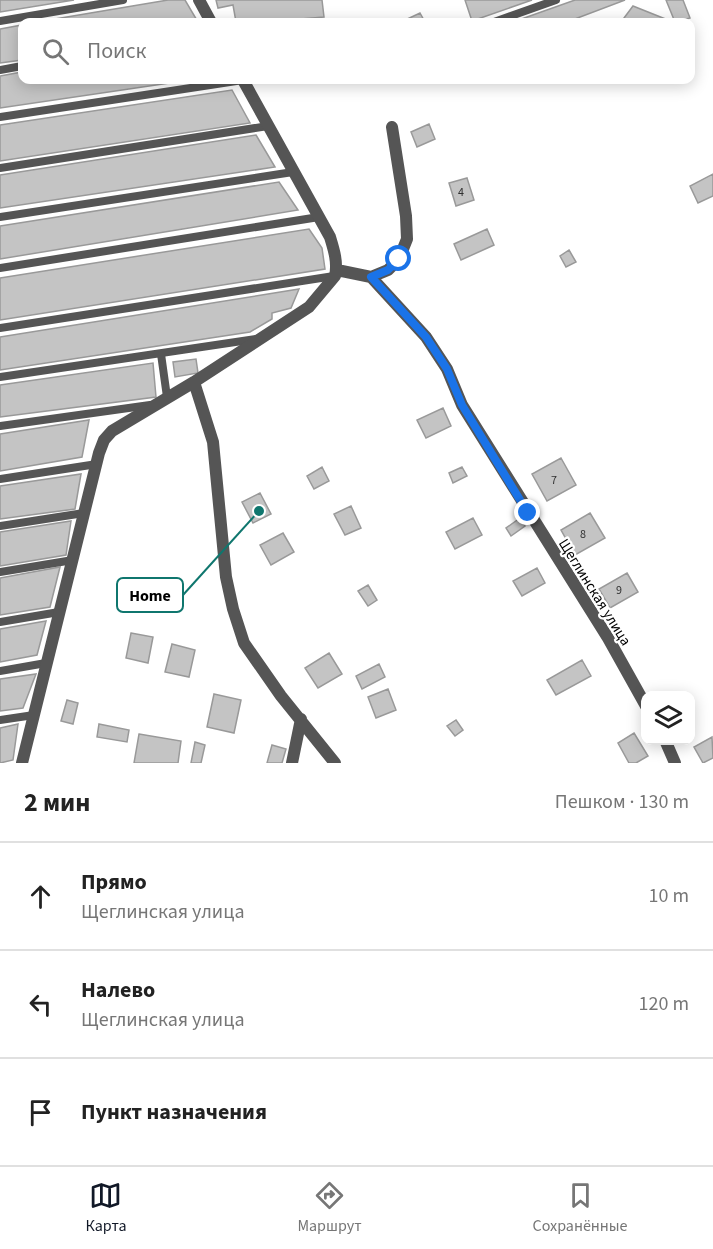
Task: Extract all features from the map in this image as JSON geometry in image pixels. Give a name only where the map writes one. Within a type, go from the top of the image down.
[{"type":"street","points":[[199,0],[209,18]]},
{"type":"street","points":[[22,763],[96,464],[104,440],[112,431],[194,382],[309,307],[336,273],[335,253],[330,237],[245,84]]},
{"type":"street","points":[[336,273],[371,277],[388,270],[399,259],[407,239],[406,216],[392,127]]},
{"type":"street","name":"Щеглинская улица","points":[[371,277],[426,337],[447,369],[462,405],[608,638],[641,699]]},
{"type":"street","points":[[194,382],[213,442],[226,577],[244,643],[281,696],[335,763]]},
{"type":"street","points":[[292,763],[301,719]]},
{"type":"street","points":[[667,745],[675,763]]},
{"type":"lane","points":[[0,21],[123,0]]},
{"type":"lane","points":[[505,18],[556,0]]},
{"type":"lane","points":[[0,70],[18,67]]},
{"type":"lane","points":[[0,117],[217,84]]},
{"type":"lane","points":[[0,168],[268,126]]},
{"type":"lane","points":[[0,217],[293,172]]},
{"type":"lane","points":[[0,268],[319,217]]},
{"type":"lane","points":[[0,328],[336,273]]},
{"type":"lane","points":[[0,377],[258,339]]},
{"type":"lane","points":[[162,354],[167,397]]},
{"type":"lane","points":[[0,426],[154,405]]},
{"type":"lane","points":[[0,479],[96,464]]},
{"type":"lane","points":[[0,525],[84,513]]},
{"type":"lane","points":[[0,572],[72,560]]},
{"type":"lane","points":[[0,622],[59,612]]},
{"type":"lane","points":[[0,671],[46,663]]},
{"type":"lane","points":[[0,720],[34,715]]},
{"type":"building","points":[[0,0],[74,0],[0,12]]},
{"type":"building","points":[[168,0],[185,0],[196,18],[61,18]]},
{"type":"building","points":[[216,0],[322,0],[324,17],[235,18],[233,5],[218,8]]},
{"type":"building","points":[[465,0],[532,0],[481,18],[471,18]]},
{"type":"building","points":[[575,0],[625,0],[578,18],[524,18]]},
{"type":"building","points":[[666,0],[683,0],[690,18],[673,18]]},
{"type":"building","points":[[633,6],[663,18],[624,18]]},
{"type":"building","points":[[420,13],[423,18],[409,18]]},
{"type":"building","points":[[18,26],[18,61],[0,63],[0,29]]},
{"type":"building","points":[[18,73],[18,84],[163,84],[0,108],[0,76]]},
{"type":"building","points":[[232,90],[250,123],[0,161],[0,125]]},
{"type":"building","points":[[429,124],[435,139],[417,147],[411,132]]},
{"type":"building","points":[[256,135],[275,167],[0,208],[0,175]]},
{"type":"building","points":[[713,174],[713,196],[698,203],[690,186]]},
{"type":"building","points":[[467,178],[474,200],[456,206],[449,183]]},
{"type":"building","points":[[279,182],[298,210],[0,259],[0,226]]},
{"type":"building","points":[[309,229],[322,248],[325,269],[0,320],[0,278]]},
{"type":"building","points":[[487,229],[494,245],[461,260],[454,244]]},
{"type":"building","points":[[569,250],[576,262],[566,267],[560,256]]},
{"type":"building","points":[[299,289],[291,308],[272,313],[272,319],[250,332],[0,370],[0,337]]},
{"type":"building","points":[[196,359],[198,373],[175,377],[173,362]]},
{"type":"building","points":[[153,363],[156,397],[0,417],[0,385]]},
{"type":"building","points":[[443,408],[451,426],[426,438],[417,420]]},
{"type":"building","points":[[89,420],[82,457],[0,471],[0,434]]},
{"type":"building","points":[[561,458],[576,485],[547,501],[532,474]]},
{"type":"building","points":[[322,467],[329,481],[314,489],[307,476]]},
{"type":"building","points":[[462,467],[467,476],[453,483],[449,473]]},
{"type":"building","points":[[81,474],[75,509],[0,519],[0,486]]},
{"type":"building","points":[[260,493],[271,514],[253,523],[242,502]]},
{"type":"building","points":[[351,506],[361,528],[345,535],[334,514]]},
{"type":"building","points":[[590,513],[605,538],[575,555],[561,530]]},
{"type":"building","points":[[473,518],[482,535],[455,549],[446,532]]},
{"type":"building","points":[[520,518],[525,526],[511,536],[506,528]]},
{"type":"building","points":[[71,521],[66,555],[0,566],[0,532]]},
{"type":"building","points":[[283,533],[294,552],[271,565],[260,545]]},
{"type":"building","points":[[60,567],[50,607],[0,615],[0,578]]},
{"type":"building","points":[[537,568],[545,583],[522,596],[513,581]]},
{"type":"building","points":[[627,573],[638,592],[610,608],[599,589]]},
{"type":"building","points":[[368,585],[377,600],[368,606],[358,591]]},
{"type":"building","points":[[46,621],[37,655],[0,662],[0,629]]},
{"type":"building","points":[[131,633],[153,637],[148,663],[126,658]]},
{"type":"building","points":[[172,644],[195,650],[189,677],[165,672]]},
{"type":"building","points":[[329,653],[342,674],[318,688],[305,668]]},
{"type":"building","points":[[582,660],[591,676],[556,695],[547,680]]},
{"type":"building","points":[[379,664],[385,677],[362,689],[356,676]]},
{"type":"building","points":[[36,674],[23,708],[0,711],[0,679]]},
{"type":"building","points":[[388,689],[396,710],[376,718],[368,697]]},
{"type":"building","points":[[214,694],[241,700],[234,733],[207,727]]},
{"type":"building","points":[[67,700],[78,703],[73,724],[61,721]]},
{"type":"building","points":[[456,720],[463,730],[455,736],[447,726]]},
{"type":"building","points":[[18,724],[13,760],[0,763],[0,728]]},
{"type":"building","points":[[99,724],[129,730],[127,742],[97,737]]},
{"type":"building","points":[[634,733],[648,756],[636,763],[629,763],[618,743]]},
{"type":"building","points":[[139,734],[181,741],[178,763],[134,763]]},
{"type":"building","points":[[712,737],[713,758],[703,763],[694,747]]},
{"type":"building","points":[[195,742],[205,745],[201,763],[191,763]]},
{"type":"building","points":[[272,745],[286,749],[282,763],[267,763]]},
{"type":"place","name":"Home","points":[[259,511]]},
{"type":"route","points":[[399,259],[388,270],[371,277],[426,337],[447,369],[462,405],[528,513]]}]
